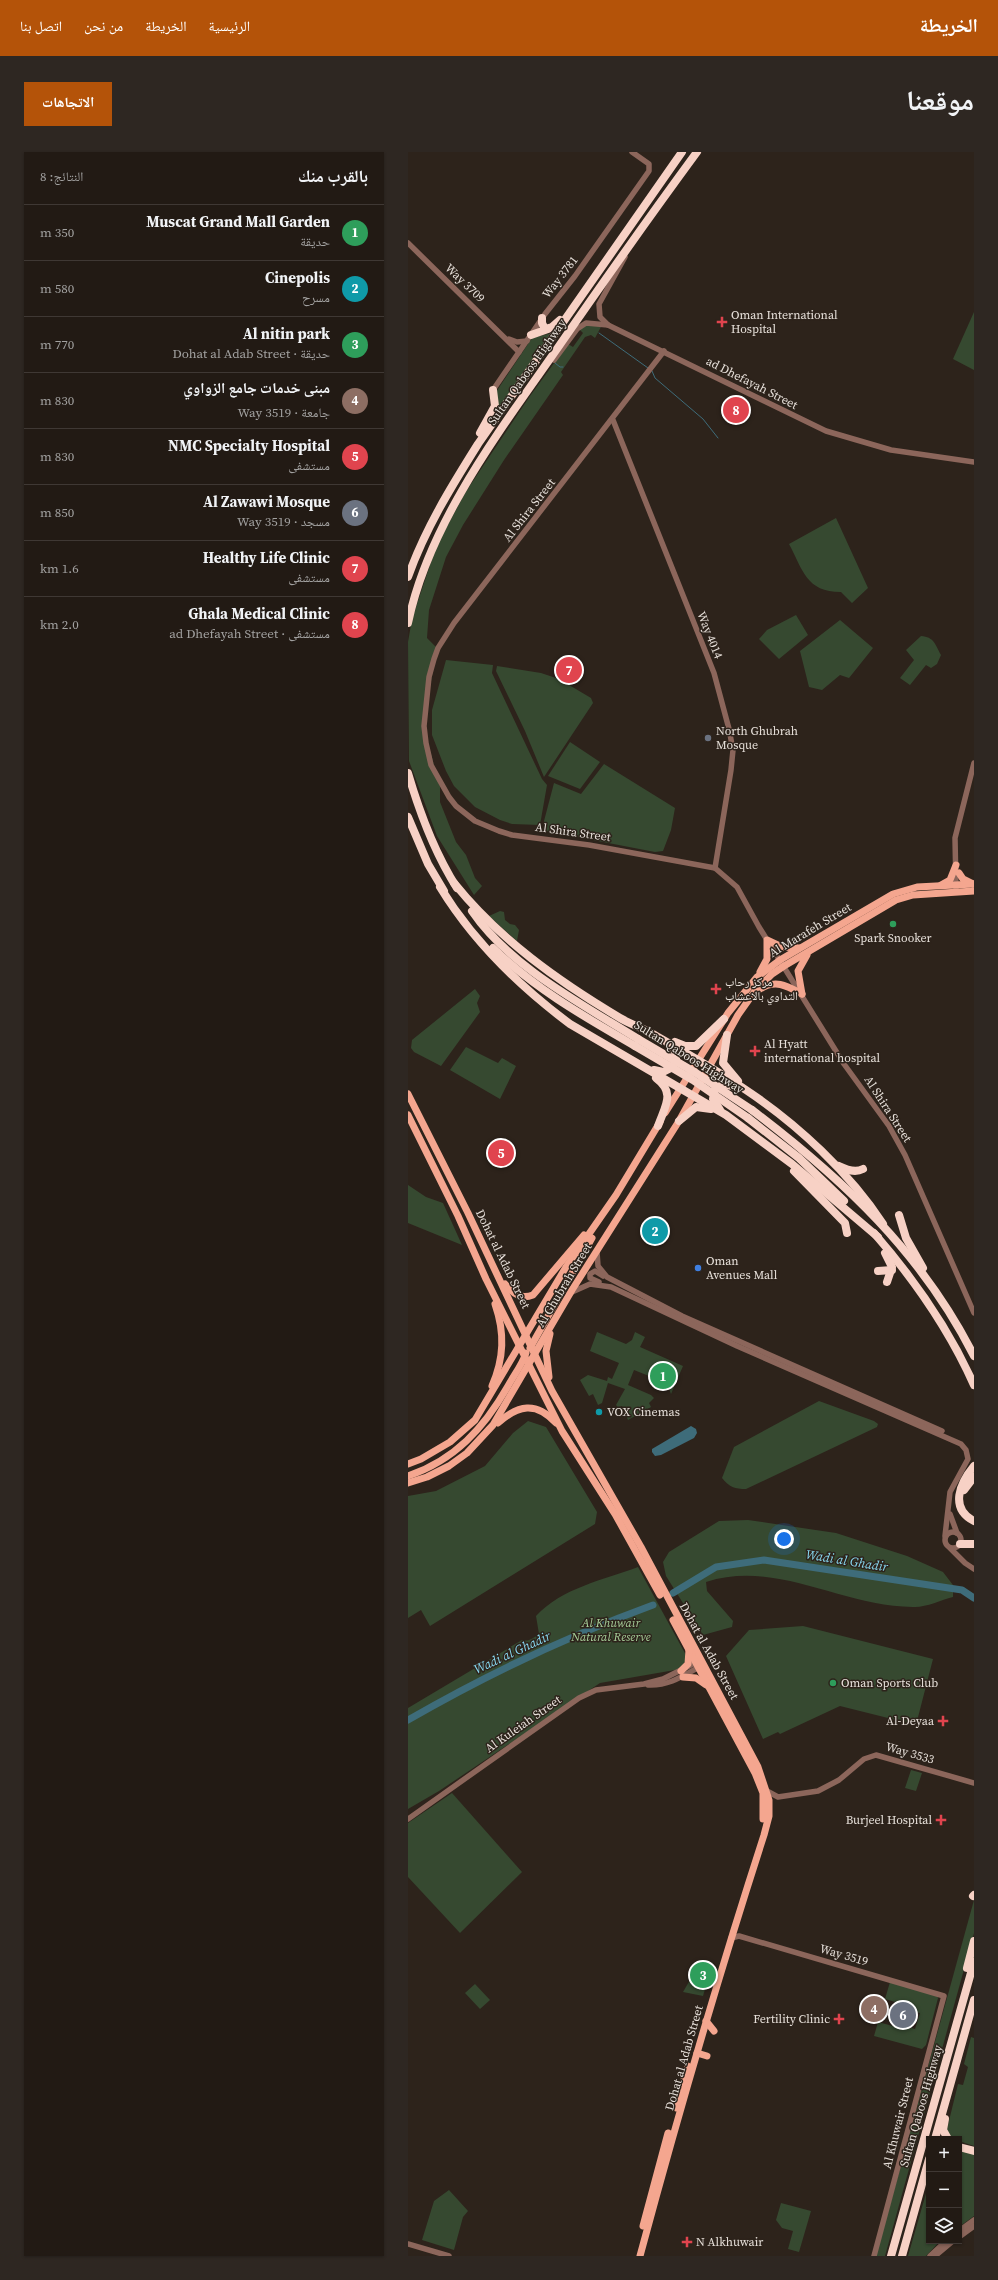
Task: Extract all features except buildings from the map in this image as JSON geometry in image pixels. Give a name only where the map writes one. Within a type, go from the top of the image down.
[{"type":"highway","name":"Sultan Qaboos Highway","points":[[408,577],[430,526],[449,489],[587,287],[682,152]]},
{"type":"highway","name":"Sultan Qaboos Highway","points":[[408,623],[420,580],[444,525],[467,484],[527,392],[697,152]]},
{"type":"highway","points":[[529,338],[556,324],[587,287]]},
{"type":"highway","points":[[542,318],[542,327],[548,329]]},
{"type":"highway","points":[[449,489],[495,406],[493,390]]},
{"type":"highway","name":"Sultan Qaboos Highway","points":[[408,773],[429,836],[454,883],[481,923],[523,964],[556,988],[636,1043],[693,1080],[750,1114],[805,1152],[883,1224],[942,1300],[974,1356]]},
{"type":"highway","name":"Sultan Qaboos Highway","points":[[408,816],[417,842],[440,887],[484,939],[525,977],[553,998],[636,1043]]},
{"type":"highway","points":[[454,883],[472,905],[491,924],[538,964],[622,1019],[657,1036],[685,1046],[696,1046],[724,1019]]},
{"type":"highway","points":[[440,887],[467,928],[518,981],[550,1010],[570,1024],[727,1116],[850,1212],[878,1237]]},
{"type":"highway","points":[[727,1034],[722,1063],[746,1090]]},
{"type":"highway","points":[[657,1036],[746,1090],[812,1143],[865,1197],[883,1224]]},
{"type":"highway","points":[[643,1066],[662,1072],[673,1067],[677,1055],[668,1043]]},
{"type":"highway","points":[[643,1066],[661,1082],[667,1091],[666,1105],[658,1126]]},
{"type":"highway","points":[[727,1116],[714,1103],[713,1096],[715,1090],[720,1085],[728,1084],[746,1090]]},
{"type":"highway","points":[[679,1121],[689,1111],[699,1107],[708,1108],[727,1116]]},
{"type":"highway","name":"Sultan Qaboos Highway","points":[[750,1114],[819,1177],[878,1237],[917,1286],[964,1364],[974,1385]]},
{"type":"highway","points":[[775,1152],[845,1223],[847,1233]]},
{"type":"highway","points":[[829,1159],[847,1170],[858,1171],[863,1169]]},
{"type":"highway","points":[[850,1212],[888,1256],[892,1270],[887,1282]]},
{"type":"highway","points":[[899,1215],[910,1246],[942,1300]]},
{"type":"highway","points":[[878,1271],[892,1270]]},
{"type":"highway","points":[[964,1364],[974,1391]]},
{"type":"highway","points":[[974,1466],[966,1476],[959,1494],[962,1510],[974,1521]]},
{"type":"highway","points":[[974,1477],[968,1483],[962,1494],[964,1507],[974,1516]]},
{"type":"highway","points":[[960,1544],[974,1544]]},
{"type":"highway","points":[[953,2035],[974,1942]]},
{"type":"highway","name":"Sultan Qaboos Highway","points":[[891,2256],[974,1962]]},
{"type":"highway","name":"Sultan Qaboos Highway","points":[[935,2136],[974,2000]]},
{"type":"highway","points":[[946,2136],[943,2126],[956,2077],[956,2061]]},
{"type":"highway","points":[[962,2147],[974,2150]]},
{"type":"highway","name":"Sultan Qaboos Highway","points":[[902,2256],[926,2170]]},
{"type":"highway","points":[[919,2196],[926,2183]]},
{"type":"main road","points":[[940,886],[950,880],[957,869],[963,878],[974,884]]},
{"type":"main road","name":"Al Marafeh Street","points":[[697,1059],[738,998],[757,977],[886,905],[904,897],[974,884]]},
{"type":"main road","name":"Al Marafeh Street","points":[[808,948],[893,894],[917,888],[940,886],[974,891]]},
{"type":"main road","points":[[919,894],[927,898]]},
{"type":"main road","points":[[757,977],[766,959],[767,940],[782,947],[794,949],[808,948],[798,972],[802,994]]},
{"type":"main road","name":"Al Marafeh Street","points":[[710,1067],[727,1034],[749,998],[782,963]]},
{"type":"main road","points":[[749,998],[767,985],[776,983],[784,985],[802,994]]},
{"type":"main road","name":"Al Ghubrah Street","points":[[408,1464],[421,1459],[450,1442],[469,1426],[483,1408],[566,1267],[607,1210],[697,1059]]},
{"type":"main road","name":"Al Ghubrah Street","points":[[408,1483],[427,1477],[449,1466],[467,1453],[485,1436],[508,1402],[570,1293],[679,1121],[692,1095],[710,1067]]},
{"type":"main road","name":"Dohat al Adab Street","points":[[408,1094],[468,1212],[527,1334],[533,1342],[535,1354],[552,1391],[641,1547],[700,1663],[712,1691],[760,1782],[764,1802],[763,1821],[669,2129],[636,2256]]},
{"type":"main road","name":"Dohat al Adab Street","points":[[408,1116],[458,1216],[486,1279],[521,1345],[529,1365],[562,1430],[628,1535],[689,1649],[700,1663],[727,1705],[758,1767],[767,1791],[769,1809],[761,1857],[734,1928],[706,2021],[640,2256]]},
{"type":"main road","points":[[498,1276],[516,1295],[524,1297],[533,1295],[607,1210]]},
{"type":"main road","points":[[529,1365],[528,1355],[533,1342],[607,1210]]},
{"type":"main road","points":[[483,1408],[499,1366],[503,1339],[500,1319],[486,1279]]},
{"type":"main road","points":[[552,1391],[546,1351],[553,1324]]},
{"type":"main road","points":[[408,1476],[446,1459],[470,1440],[492,1412],[525,1356],[528,1345],[527,1334]]},
{"type":"main road","points":[[533,1342],[536,1345],[541,1344]]},
{"type":"main road","points":[[485,1436],[507,1414],[518,1409],[526,1408],[542,1412],[562,1430]]},
{"type":"main road","points":[[689,1649],[688,1664],[682,1674],[701,1680],[712,1691]]},
{"type":"main road","points":[[706,2021],[714,2031]]},
{"type":"main road","points":[[697,2053],[707,2056]]},
{"type":"street","name":"Way 3781","points":[[493,390],[542,318],[583,265],[645,177],[647,167],[643,160],[632,152]]},
{"type":"street","points":[[608,325],[600,317],[600,304],[639,232]]},
{"type":"street","name":"Way 3709","points":[[408,243],[507,338],[519,352]]},
{"type":"street","name":"ad Dhefayah Street","points":[[527,392],[577,329],[586,323],[608,325],[664,351],[806,423],[830,433],[891,450],[974,462]]},
{"type":"street","points":[[507,338],[517,342],[529,338]]},
{"type":"street","name":"Al Shira Street","points":[[664,351],[613,420],[454,623],[438,648],[429,677],[425,712],[428,755],[440,784],[456,806],[475,821],[486,827],[512,835],[589,845],[715,868],[737,887],[767,940],[802,994],[844,1064],[889,1126],[905,1155],[974,1313]]},
{"type":"street","name":"Way 4014","points":[[613,420],[714,673],[729,729],[733,750],[731,770],[715,868]]},
{"type":"street","points":[[958,888],[955,838],[974,763]]},
{"type":"street","points":[[597,1250],[598,1266],[607,1277]]},
{"type":"street","points":[[594,1271],[682,1316],[876,1400],[965,1443],[970,1451],[971,1460],[955,1488],[950,1508],[951,1519],[961,1537],[961,1555],[974,1567],[965,1563],[944,1542],[950,1492],[968,1460],[966,1450],[961,1444],[602,1284],[590,1278],[591,1273],[594,1271]]},
{"type":"street","points":[[570,1293],[587,1285],[602,1284]]},
{"type":"street","points":[[945,1536],[950,1532],[957,1532]]},
{"type":"street","points":[[950,1548],[954,1548],[960,1544]]},
{"type":"street","name":"Al Kuleiah Street","points":[[408,1819],[424,1806],[579,1698],[596,1690],[644,1684],[659,1685],[700,1663]]},
{"type":"street","name":"Way 3533","points":[[778,1797],[823,1789],[839,1780],[864,1759],[876,1755],[974,1784]]},
{"type":"street","points":[[767,1791],[778,1797]]},
{"type":"street","points":[[769,1809],[772,1800],[778,1797]]},
{"type":"street","name":"Al Kuleiah Street","points":[[408,1814],[424,1806]]},
{"type":"street","points":[[731,1938],[739,1936],[734,1928]]},
{"type":"street","name":"Way 3519","points":[[739,1936],[944,1996]]},
{"type":"street","name":"Al Khuwair Street","points":[[874,2256],[944,1996]]},
{"type":"street","points":[[962,2229],[974,2220]]},
{"type":"street","points":[[962,2234],[974,2226]]},
{"type":"street","points":[[408,2244],[449,2256]]},
{"type":"street","points":[[930,2256],[943,2244]]},
{"type":"street","points":[[935,2256],[949,2244]]},
{"type":"green space","points":[[974,312],[974,370],[953,359]]},
{"type":"green space","points":[[586,324],[602,325],[595,338],[591,335],[585,337],[561,372],[563,375],[504,460],[463,525],[446,557],[429,610],[427,638],[437,648],[423,726],[440,786],[440,802],[456,842],[466,855],[475,878],[482,886],[474,895],[437,836],[409,761],[408,642],[412,619],[436,547],[465,493],[530,396],[568,344],[573,347],[583,333],[579,329]]},
{"type":"green space","points":[[552,333],[499,409],[496,392],[532,338]]},
{"type":"green space","points":[[836,518],[868,588],[852,603],[841,592],[829,591],[813,584],[802,571],[789,544]]},
{"type":"green space","points":[[796,615],[808,635],[779,659],[759,639],[767,630]]},
{"type":"green space","points":[[840,620],[873,648],[849,678],[840,675],[822,690],[809,687],[800,651]]},
{"type":"green space","points":[[921,636],[929,638],[935,644],[941,655],[937,664],[931,668],[926,665],[910,685],[900,678],[914,660],[906,650]]},
{"type":"green space","points":[[446,660],[493,665],[492,673],[542,779],[547,785],[540,825],[512,824],[500,820],[475,807],[454,786],[446,771],[432,735],[432,710]]},
{"type":"green space","points":[[497,666],[541,673],[559,679],[591,698],[593,703],[544,777],[525,731],[496,671]]},
{"type":"green space","points":[[570,742],[600,762],[580,789],[548,776]]},
{"type":"green space","points":[[604,764],[675,808],[671,830],[663,851],[655,852],[546,831],[544,821],[554,783],[581,794]]},
{"type":"green space","points":[[500,911],[504,912],[505,920],[510,924],[515,925],[519,930],[517,941],[489,916]]},
{"type":"green space","points":[[475,989],[480,996],[477,1003],[480,1012],[441,1066],[414,1052],[411,1048],[412,1040]]},
{"type":"green space","points":[[466,1047],[498,1063],[502,1058],[516,1066],[500,1099],[450,1070]]},
{"type":"green space","points":[[408,1185],[426,1197],[443,1203],[462,1245],[408,1223]]},
{"type":"green space","points":[[597,1332],[626,1344],[632,1340],[635,1332],[645,1337],[640,1347],[683,1366],[671,1394],[667,1383],[658,1382],[659,1380],[634,1370],[628,1385],[651,1395],[654,1398],[649,1403],[651,1407],[628,1420],[622,1406],[618,1407],[616,1405],[625,1389],[608,1383],[602,1403],[598,1405],[593,1394],[589,1396],[580,1380],[588,1375],[607,1381],[608,1377],[612,1379],[619,1363],[590,1351]]},
{"type":"green space","points":[[819,1401],[874,1421],[878,1424],[877,1427],[746,1489],[739,1489],[727,1484],[722,1478],[734,1447]]},
{"type":"green space","points":[[528,1421],[546,1427],[597,1512],[595,1524],[430,1626],[421,1610],[408,1618],[408,1496],[436,1491],[485,1466],[513,1433]]},
{"type":"green space","points":[[748,1520],[836,1533],[907,1556],[943,1572],[953,1585],[953,1597],[920,1607],[888,1605],[862,1600],[785,1580],[759,1576],[733,1577],[706,1582],[707,1591],[733,1621],[732,1627],[703,1635],[666,1576],[663,1562],[669,1552],[719,1521]]},
{"type":"green space","name":"Al Khuwair Natural Reserve","points":[[638,1567],[687,1657],[682,1667],[675,1670],[600,1683],[439,1791],[408,1809],[408,1708],[522,1640],[529,1640],[539,1634],[536,1616],[546,1606],[558,1598],[584,1586]]},
{"type":"green space","name":"Oman Sports Club","points":[[803,1626],[933,1659],[916,1725],[840,1706],[780,1734],[778,1732],[763,1739],[726,1656],[749,1630]]},
{"type":"green space","points":[[911,1770],[922,1773],[916,1791],[905,1788]]},
{"type":"green space","points":[[452,1793],[522,1872],[460,1933],[408,1877],[408,1823]]},
{"type":"green space","points":[[974,1900],[974,1933],[885,2256],[876,2256]]},
{"type":"green space","points":[[713,1962],[703,1996],[683,1992],[690,1980]]},
{"type":"green space","points":[[890,1982],[937,1995],[938,1998],[926,2045],[922,2049],[874,2036],[878,2022],[904,2029],[905,2026],[915,2029],[920,2013],[911,2011],[912,2007],[885,1999]]},
{"type":"green space","points":[[475,1984],[490,2000],[480,2009],[465,1993]]},
{"type":"green space","points":[[971,2037],[974,2038],[974,2146],[962,2142],[962,2136],[949,2136],[946,2133],[958,2084],[963,2085],[968,2067],[964,2064]]},
{"type":"green space","points":[[962,2151],[974,2154],[974,2216],[962,2225]]},
{"type":"green space","points":[[449,2190],[468,2211],[463,2217],[454,2250],[422,2240],[434,2201]]},
{"type":"green space","points":[[926,2193],[926,2244],[937,2244],[926,2256],[908,2256]]},
{"type":"green space","points":[[781,2203],[811,2211],[799,2252],[788,2249],[793,2231],[782,2228],[776,2220]]},
{"type":"water","points":[[691,1426],[696,1429],[697,1433],[694,1438],[661,1455],[655,1456],[652,1452],[652,1449]]},
{"type":"waterway","points":[[599,333],[648,368]]},
{"type":"waterway","points":[[555,363],[560,367],[563,367]]},
{"type":"waterway","points":[[652,371],[655,378],[703,419],[718,438]]},
{"type":"waterway","name":"Wadi al Ghadir","points":[[673,1593],[716,1567],[764,1560],[962,1590],[974,1598]]},
{"type":"waterway","name":"Wadi al Ghadir","points":[[408,1720],[467,1687],[528,1657],[621,1617],[653,1605]]},
{"type":"place","name":"Oman International Hospital","points":[[722,322]]},
{"type":"place","name":"Ghala Medical Clinic","points":[[736,410]]},
{"type":"place","name":"Healthy Life Clinic","points":[[569,670]]},
{"type":"place","name":"North Ghubrah Mosque","points":[[708,738]]},
{"type":"place","name":"Spark Snooker","points":[[893,924]]},
{"type":"place","name":"مركز رحاب التداوي بالاعشاب","points":[[716,989]]},
{"type":"place","name":"Al Hyatt international hospital","points":[[755,1051]]},
{"type":"place","name":"NMC Specialty Hospital","points":[[501,1153]]},
{"type":"place","name":"Cinepolis","points":[[655,1231]]},
{"type":"place","name":"Oman Avenues Mall","points":[[698,1268]]},
{"type":"place","name":"Muscat Grand Mall Garden","points":[[663,1376]]},
{"type":"place","name":"VOX Cinemas","points":[[599,1412]]},
{"type":"place","name":"Oman Sports Club","points":[[833,1683]]},
{"type":"place","name":"Al-Deyaa","points":[[943,1721]]},
{"type":"place","name":"Burjeel Hospital","points":[[941,1820]]},
{"type":"place","name":"Al nitin park","points":[[703,1975]]},
{"type":"place","name":"مبنى خدمات جامع الزواوي","points":[[874,2009]]},
{"type":"place","name":"Al Zawawi Mosque","points":[[903,2015]]},
{"type":"place","name":"Fertility Clinic","points":[[839,2019]]},
{"type":"place","name":"N Alkhuwair","points":[[687,2242]]}]
